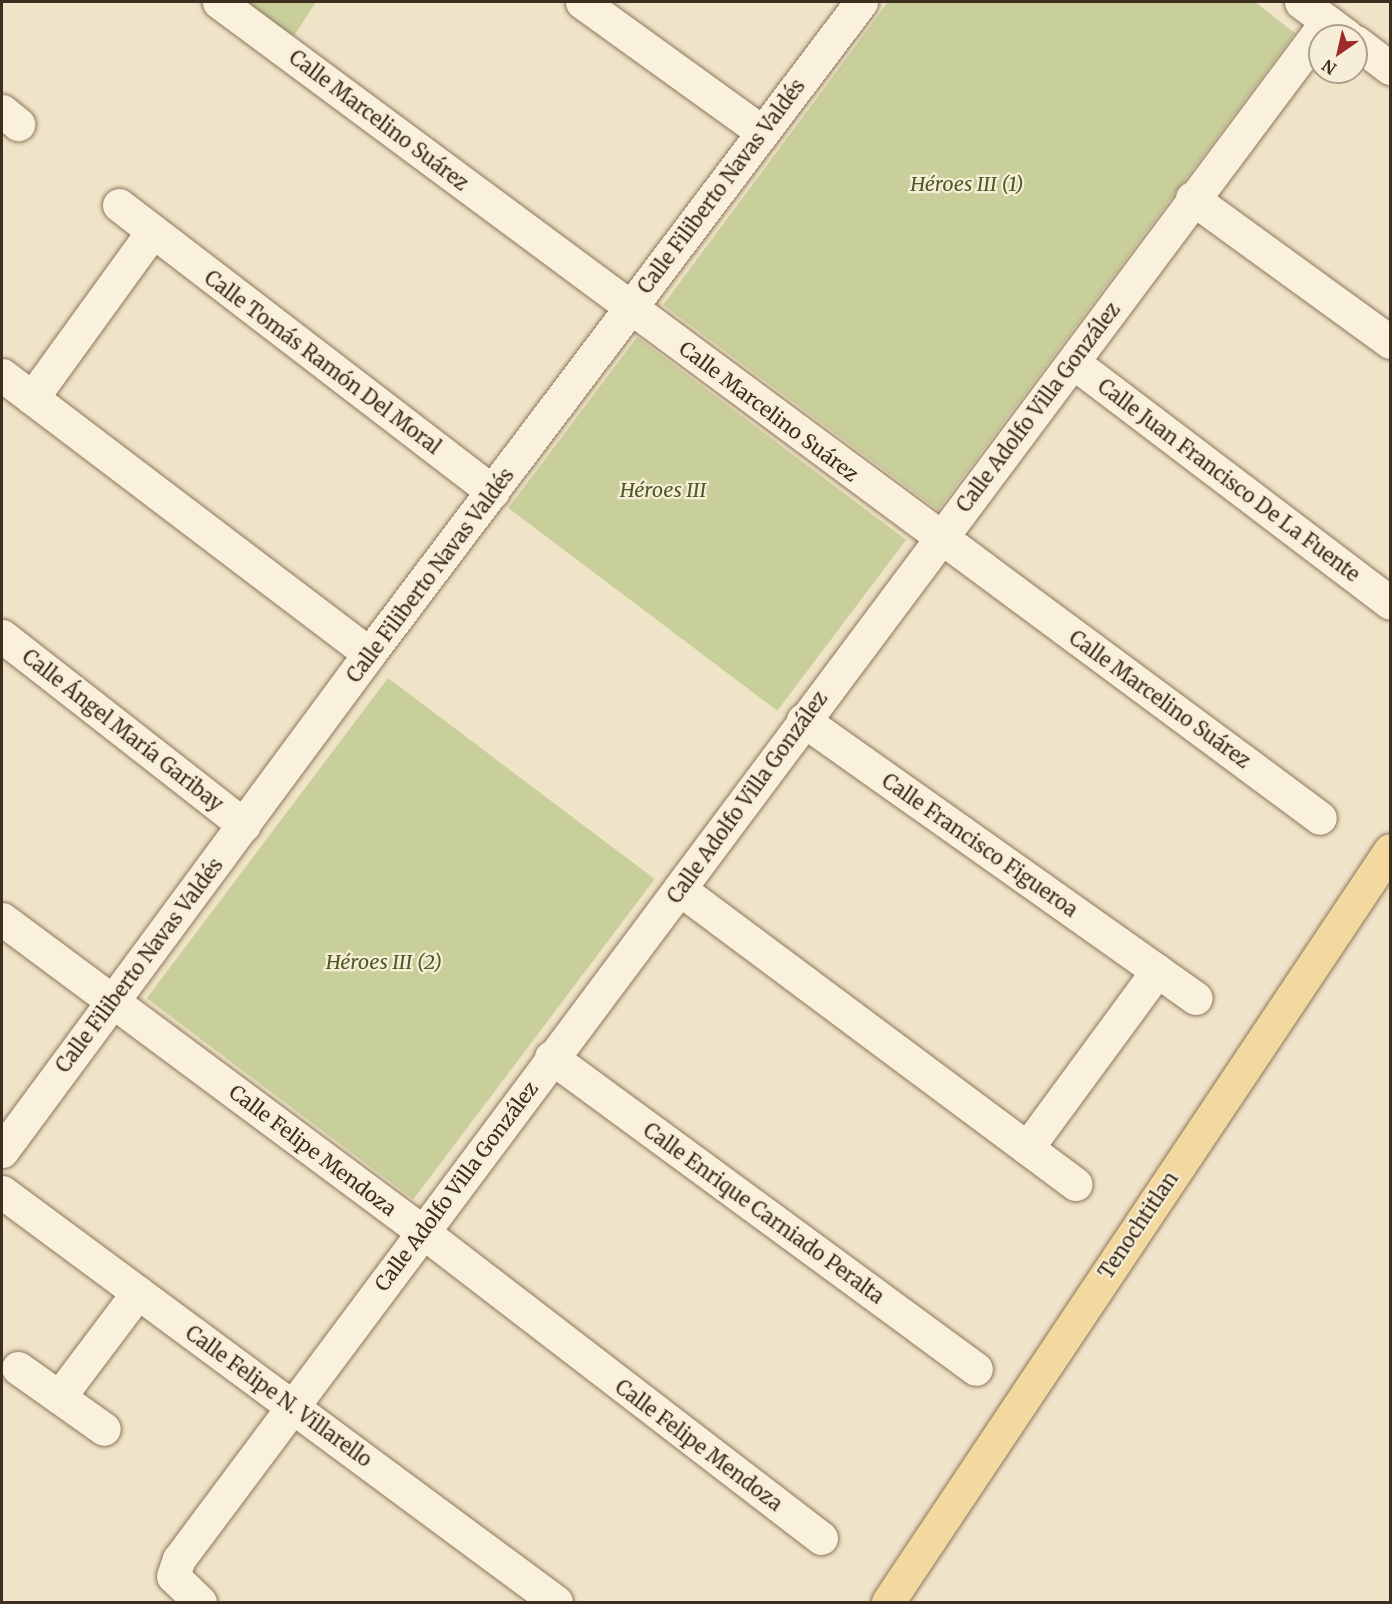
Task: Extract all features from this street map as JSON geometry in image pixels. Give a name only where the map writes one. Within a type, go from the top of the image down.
[{"type":"main road","name":"Tenochtitlan","points":[[888,1602],[1390,850]]},
{"type":"street","name":"Calle Marcelino Suárez","points":[[219,2],[1320,818]]},
{"type":"street","points":[[582,2],[761,131]]},
{"type":"street","name":"Calle Filiberto Navas Valdés","points":[[2,1151],[369,654],[493,492],[761,131],[861,2]]},
{"type":"street","points":[[1301,2],[1331,24]]},
{"type":"street","points":[[1368,51],[1390,68]]},
{"type":"street","name":"Calle Adolfo Villa González","points":[[200,1602],[173,1576],[179,1559],[551,1057],[681,890],[802,720],[1073,362],[1192,198],[1308,62]]},
{"type":"street","points":[[1192,198],[1390,342]]},
{"type":"street","name":"Calle Tomás Ramón Del Moral","points":[[119,206],[493,492]]},
{"type":"street","points":[[32,398],[153,231]]},
{"type":"street","name":"Calle Juan Francisco De La Fuente","points":[[1073,362],[1389,598]]},
{"type":"street","points":[[2,375],[369,654]]},
{"type":"street","name":"Calle Ángel María Garibay","points":[[2,636],[244,825]]},
{"type":"street","name":"Calle Francisco Figueroa","points":[[802,720],[1196,998]]},
{"type":"street","points":[[681,890],[1075,1184]]},
{"type":"street","name":"Calle Felipe Mendoza","points":[[2,919],[423,1232],[821,1538]]},
{"type":"street","points":[[1027,1148],[1157,970]]},
{"type":"street","name":"Calle Enrique Carniado Peralta","points":[[551,1057],[976,1369]]},
{"type":"street","name":"Calle Felipe N. Villarello","points":[[2,1192],[556,1602]]},
{"type":"street","points":[[59,1397],[138,1292]]},
{"type":"street","points":[[18,1368],[104,1429]]},
{"type":"green space","points":[[219,2],[316,2],[285,50]]},
{"type":"green space","name":"Héroes III (1)","points":[[888,2],[1255,2],[1295,33],[938,510],[663,305]]},
{"type":"green space","name":"Héroes III","points":[[637,337],[906,540],[777,711],[508,508]]},
{"type":"green space","name":"Héroes III (2)","points":[[388,678],[655,879],[413,1199],[147,998]]}]
